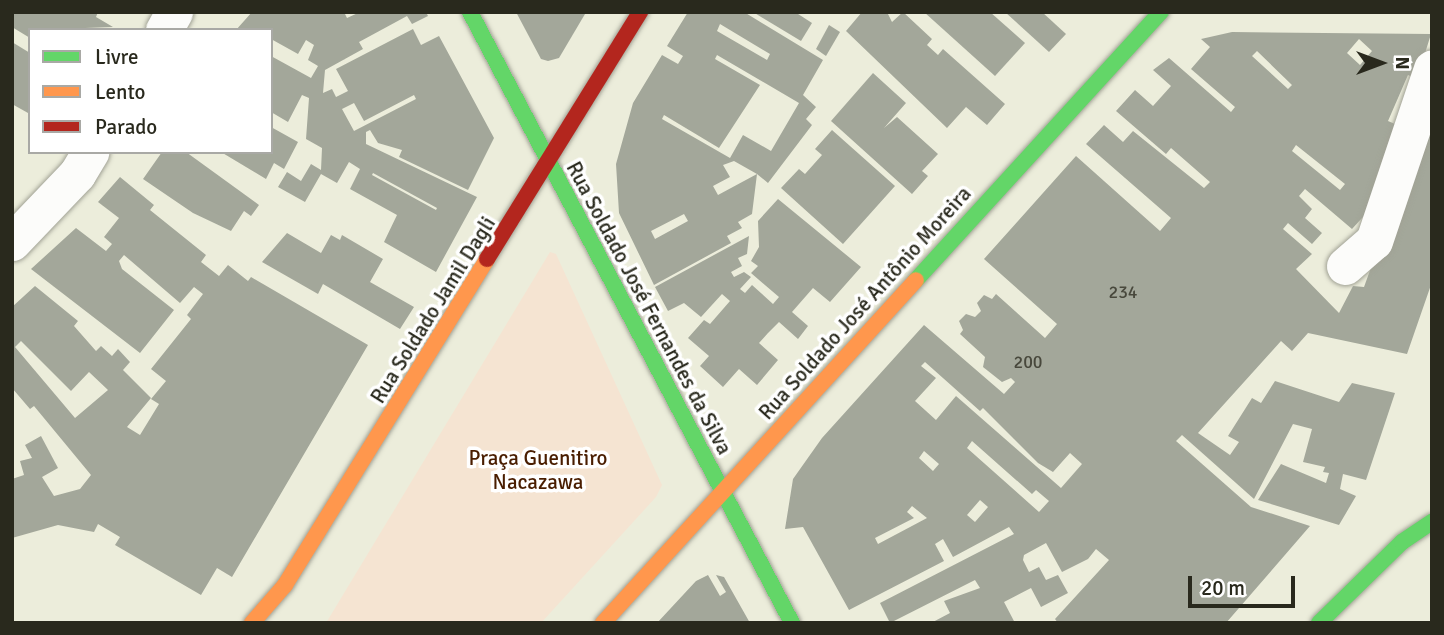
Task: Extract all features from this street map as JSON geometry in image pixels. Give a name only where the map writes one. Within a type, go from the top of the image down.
[{"type":"street","points":[[165,28],[174,12]]},
{"type":"street","name":"Rua Soldado José Fernandes da Silva","points":[[470,12],[548,165],[724,490],[792,623]]},
{"type":"street","name":"Rua Soldado Jamil Dagli","points":[[252,623],[285,585],[548,165],[640,12]]},
{"type":"street","name":"Rua Soldado José Antônio Moreira","points":[[603,623],[1161,12]]},
{"type":"street","points":[[1345,265],[1374,241],[1432,69]]},
{"type":"street","points":[[12,242],[77,174],[89,154]]},
{"type":"street","points":[[1320,623],[1402,541],[1432,522]]},
{"type":"green space","name":"Praça Guenitiro Nacazawa","points":[[550,252],[556,254],[662,485],[656,497],[541,623],[326,623]]},
{"type":"building","points":[[12,12],[98,12],[96,17],[113,27],[28,28],[28,37],[12,27]]},
{"type":"building","points":[[252,12],[344,12],[347,18],[360,12],[426,12],[428,16],[412,24],[407,16],[359,42],[363,49],[325,70],[323,93],[332,89],[336,97],[348,91],[336,69],[413,29],[421,45],[439,36],[494,138],[468,190],[399,157],[402,150],[378,143],[370,130],[366,132],[366,144],[477,197],[436,272],[384,242],[397,215],[350,189],[360,169],[349,162],[337,183],[321,174],[305,202],[278,187],[287,172],[301,181],[311,164],[321,170],[322,148],[306,139],[309,98],[302,95],[288,122],[273,113],[273,57],[311,78],[318,66],[308,60],[314,45],[306,40],[298,54],[273,40],[273,28],[238,28]],"holes":[[[414,95],[416,99],[354,131],[342,109],[354,103],[364,121]],[[373,173],[437,208],[436,210],[372,175]]]},
{"type":"building","points":[[516,12],[585,14],[559,58],[548,61],[541,59]]},
{"type":"building","points":[[688,12],[744,12],[823,60],[803,95],[816,107],[806,119],[812,125],[768,183],[757,174],[752,214],[738,222],[742,228],[727,236],[731,243],[654,285],[619,213],[616,164],[633,103],[662,55],[678,64],[683,56],[667,46]],"holes":[[[720,24],[770,54],[767,60],[717,31]],[[717,55],[799,103],[771,151],[743,135],[730,158],[662,119],[664,115],[719,148],[760,85],[715,59]],[[734,161],[757,174],[718,195],[713,186],[730,177],[723,165]],[[684,214],[688,221],[655,239],[651,231]]]},
{"type":"building","points":[[753,12],[795,12],[812,23],[801,41]]},
{"type":"building","points":[[862,12],[887,12],[892,22],[903,12],[932,39],[927,45],[938,55],[943,49],[1005,104],[987,125],[966,107],[947,128],[846,31]]},
{"type":"building","points":[[924,12],[990,12],[1025,43],[995,76]]},
{"type":"building","points":[[1005,12],[1042,12],[1066,34],[1049,52]]},
{"type":"building","points":[[829,25],[840,32],[826,56],[816,49]]},
{"type":"building","points":[[1232,32],[1431,34],[1417,79],[1408,75],[1388,121],[1402,127],[1373,206],[1352,229],[1305,189],[1299,196],[1312,209],[1305,218],[1322,233],[1312,244],[1288,223],[1283,229],[1312,254],[1296,269],[1339,313],[1353,286],[1364,287],[1420,132],[1432,134],[1432,282],[1407,354],[1308,333],[1292,351],[1281,341],[1198,433],[1230,455],[1239,442],[1228,436],[1252,398],[1261,403],[1275,381],[1339,402],[1352,383],[1395,393],[1366,480],[1343,474],[1340,489],[1356,496],[1339,525],[1258,500],[1281,464],[1326,483],[1329,473],[1323,472],[1325,467],[1303,462],[1312,429],[1293,424],[1254,499],[1182,435],[1176,441],[1251,507],[1310,526],[1226,623],[1058,623],[1055,619],[1109,560],[1096,549],[1088,559],[1062,572],[1046,543],[1024,555],[1023,560],[1029,572],[1039,567],[1046,580],[1058,575],[1068,593],[1041,607],[1031,588],[1004,602],[1015,623],[931,623],[950,613],[944,601],[980,588],[975,580],[890,623],[880,603],[1014,534],[1009,527],[953,557],[943,539],[935,544],[944,561],[849,610],[803,527],[785,529],[793,479],[822,438],[924,325],[1004,394],[1015,382],[1011,378],[1002,382],[983,367],[985,357],[960,334],[963,330],[959,321],[966,314],[975,317],[981,311],[977,303],[984,295],[992,299],[996,294],[1045,338],[1057,324],[984,259],[1076,156],[1160,231],[1171,218],[1086,144],[1104,125],[1123,142],[1133,131],[1204,188],[1210,182],[1171,148],[1166,154],[1116,111],[1135,90],[1153,106],[1171,86],[1153,70],[1169,58],[1231,112],[1235,107],[1191,69],[1210,47],[1201,39]],"holes":[[[1359,39],[1372,51],[1360,65],[1347,53]],[[1257,51],[1292,85],[1288,89],[1252,56]],[[1296,145],[1345,184],[1340,190],[1292,151]],[[925,362],[980,411],[983,408],[1038,463],[1053,472],[1070,453],[1082,464],[1061,488],[956,396],[936,420],[915,401],[936,378],[921,366]],[[972,441],[1032,494],[1036,490],[1049,501],[1039,512],[967,448]],[[924,451],[939,464],[933,471],[919,458]],[[980,500],[988,507],[975,522],[967,515]],[[912,506],[927,518],[878,544],[875,538],[914,518],[907,512]]]},
{"type":"building","points":[[12,42],[28,52],[28,113],[12,104]]},
{"type":"building","points":[[873,73],[906,103],[884,128],[897,117],[938,154],[922,171],[928,176],[912,194],[831,121]]},
{"type":"building","points":[[273,128],[298,142],[284,169],[274,163],[266,179],[224,154],[273,154]]},
{"type":"building","points":[[832,130],[895,186],[843,244],[781,188],[799,169],[805,174],[822,155],[815,149]]},
{"type":"building","points":[[161,154],[189,154],[259,205],[251,216],[244,211],[231,231],[193,213],[143,179]]},
{"type":"building","points":[[120,177],[154,205],[150,210],[206,255],[201,262],[219,276],[228,265],[248,281],[251,277],[368,345],[232,577],[217,568],[201,595],[115,545],[120,537],[98,524],[94,532],[58,525],[12,538],[12,479],[24,475],[20,461],[32,458],[25,445],[41,436],[58,468],[42,477],[54,496],[80,489],[91,475],[34,406],[30,409],[12,388],[12,307],[35,286],[78,321],[74,326],[96,351],[101,346],[112,356],[118,349],[130,362],[123,370],[151,398],[127,427],[140,435],[159,404],[151,399],[166,381],[151,369],[191,319],[187,315],[203,294],[194,287],[180,303],[124,255],[119,261],[122,269],[174,310],[140,353],[31,269],[76,228],[106,251],[112,244],[104,237],[119,218],[98,202]],"holes":[[[21,341],[71,391],[89,372],[108,390],[75,418],[15,347]]]},
{"type":"building","points":[[778,199],[861,267],[830,302],[813,288],[792,312],[808,326],[798,339],[779,322],[759,343],[778,360],[757,385],[739,369],[723,387],[700,366],[709,356],[688,338],[704,320],[710,324],[730,301],[722,294],[701,317],[684,303],[668,311],[655,287],[749,236],[747,254],[738,258],[742,266],[731,272],[734,277],[744,272],[751,277],[740,289],[745,293],[752,285],[773,304],[779,297],[751,273],[758,266],[751,261],[759,247],[758,221]]},
{"type":"building","points":[[287,233],[321,253],[331,235],[340,240],[342,235],[383,259],[370,282],[414,307],[400,329],[323,284],[318,294],[262,262]]},
{"type":"building","points":[[708,575],[720,596],[726,592],[716,575],[724,577],[750,623],[657,623],[696,581]]},
{"type":"traffic: fast","points":[[470,12],[792,623]]},
{"type":"traffic: fast","points":[[916,280],[1161,12]]},
{"type":"traffic: fast","points":[[1319,623],[1402,542],[1432,522]]},
{"type":"traffic: slow","points":[[252,623],[285,585],[487,259]]},
{"type":"traffic: slow","points":[[603,623],[916,280]]},
{"type":"traffic: jam","points":[[487,259],[640,12]]}]
